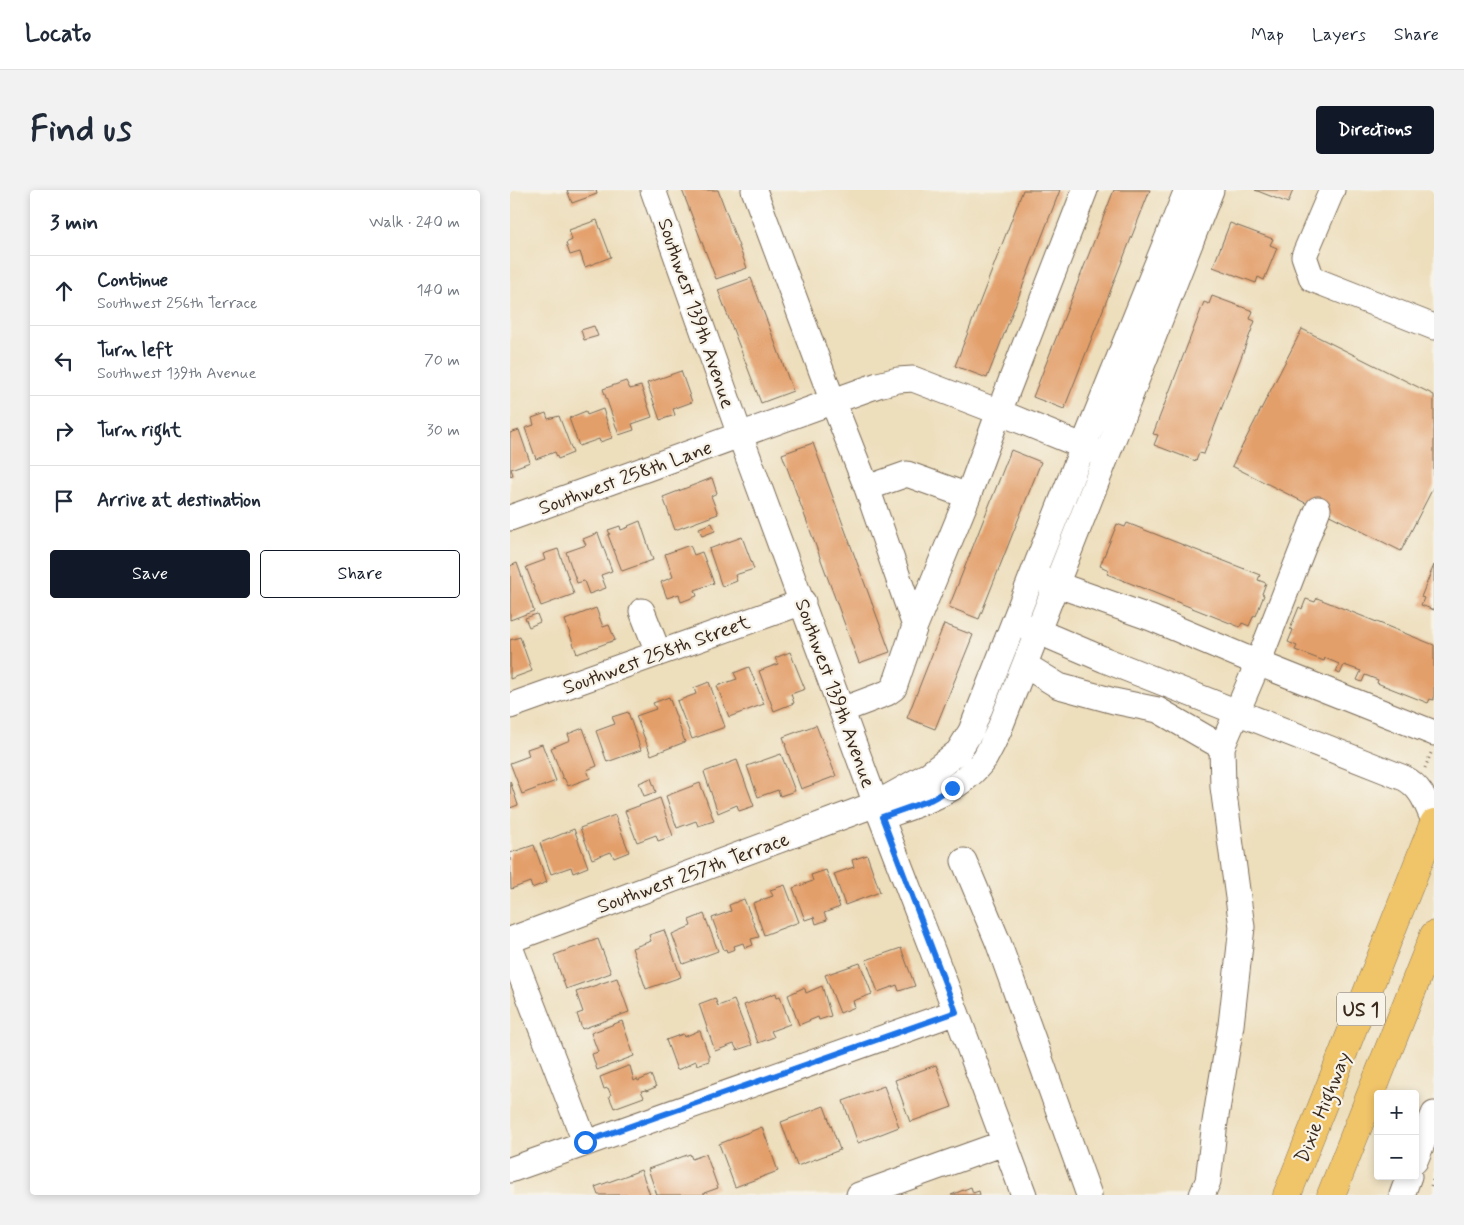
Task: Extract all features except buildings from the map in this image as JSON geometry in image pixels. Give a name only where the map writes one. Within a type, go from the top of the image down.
[{"type":"highway","name":"Dixie Highway","points":[[1287,1195],[1434,822]]},
{"type":"highway","name":"Dixie Highway","points":[[1331,1195],[1434,935]]},
{"type":"street","name":"Southwest 139th Avenue","points":[[653,190],[740,435],[1024,1195]]},
{"type":"street","points":[[754,190],[867,488],[915,626]]},
{"type":"street","points":[[842,710],[887,693],[894,688],[915,626],[968,496],[1086,190]]},
{"type":"street","points":[[879,811],[958,752],[971,730],[1187,190]]},
{"type":"street","points":[[879,811],[930,800],[952,788],[972,773],[985,758],[999,730],[1025,665],[1211,190]]},
{"type":"street","points":[[1332,190],[1304,256],[1312,279],[1434,327]]},
{"type":"street","name":"Southwest 258th Lane","points":[[510,518],[878,385],[913,378],[1106,456]]},
{"type":"street","points":[[867,488],[907,474],[968,496]]},
{"type":"street","points":[[1202,1195],[1208,1181],[1215,1122],[1232,1025],[1242,927],[1223,787],[1222,747],[1238,712],[1318,509]]},
{"type":"street","points":[[1032,576],[1151,618],[1434,733]]},
{"type":"street","name":"Southwest 258th Street","points":[[510,706],[803,602]]},
{"type":"street","points":[[642,611],[658,652]]},
{"type":"street","points":[[1014,621],[1105,660],[1411,781],[1422,794],[1434,822]]},
{"type":"street","points":[[1025,665],[1059,686],[1114,701],[1158,710],[1222,747]]},
{"type":"street","name":"Southwest 257th Terrace","points":[[510,940],[879,811]]},
{"type":"street","points":[[964,861],[998,942],[1089,1195]]},
{"type":"street","points":[[510,947],[585,1142]]},
{"type":"street","points":[[510,1170],[956,1012]]},
{"type":"street","points":[[1419,1152],[1434,1114]]},
{"type":"street","points":[[859,1195],[1004,1143]]},
{"type":"street","points":[[1402,1195],[1408,1180]]},
{"type":"path","points":[[1423,771],[1434,745]]},
{"type":"route","points":[[585,1142],[956,1012],[882,817],[930,800],[952,788]]}]
